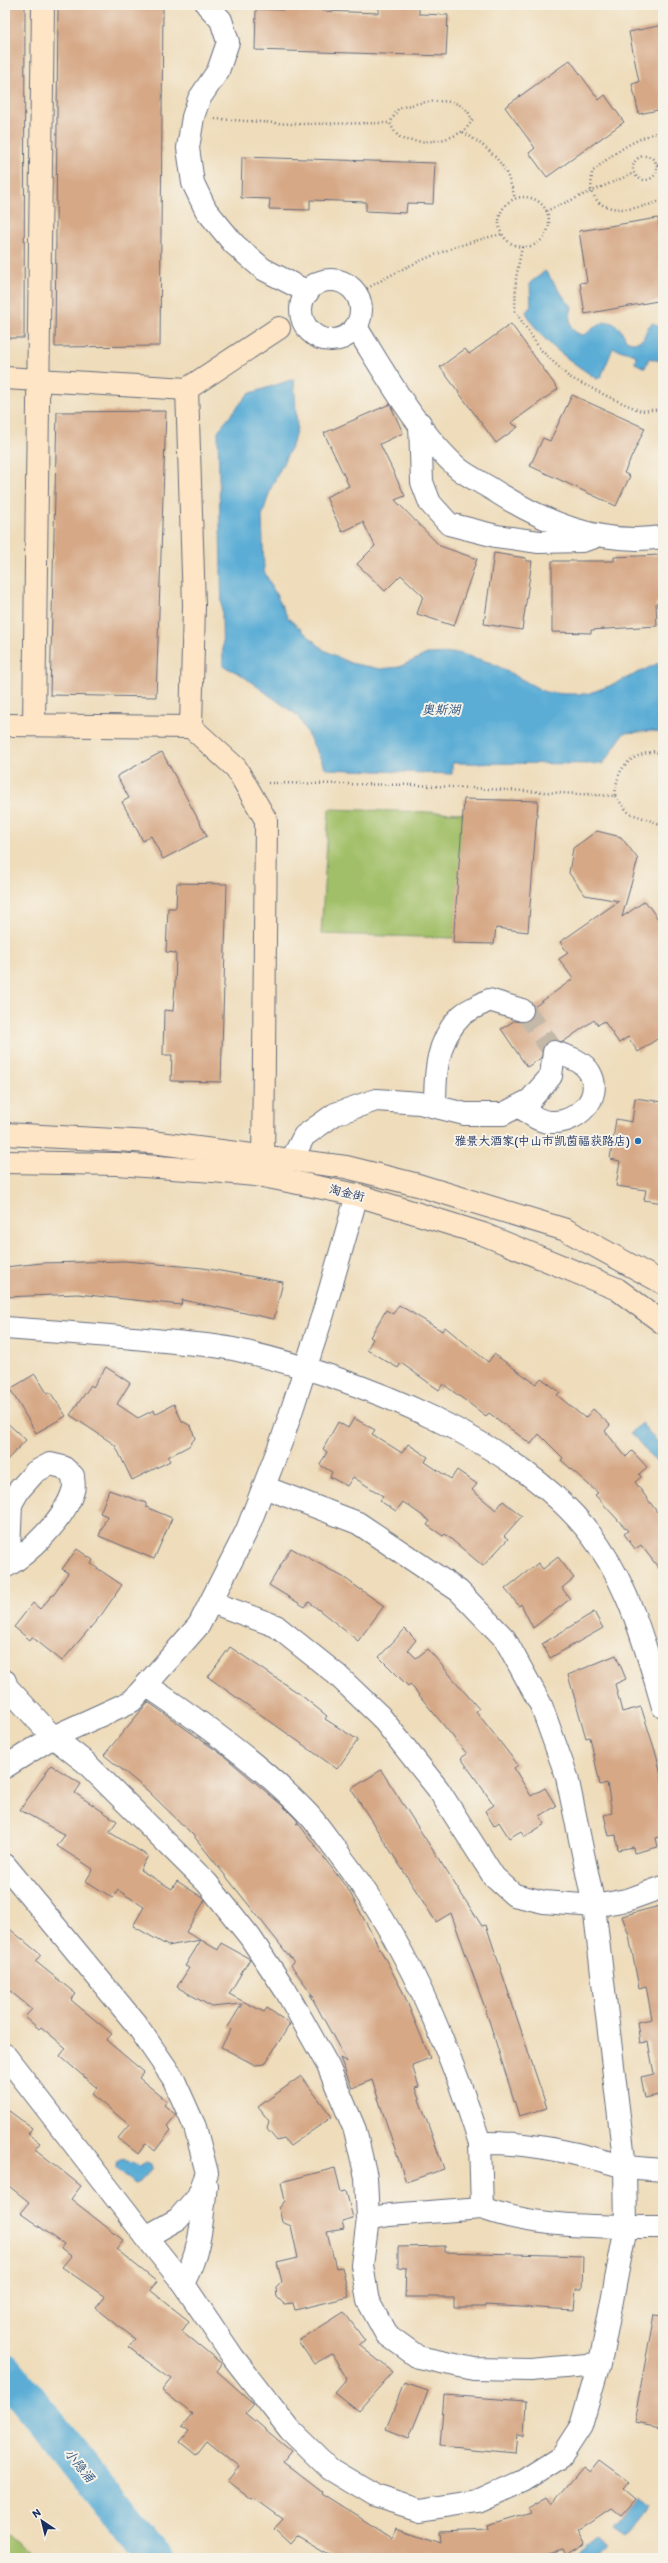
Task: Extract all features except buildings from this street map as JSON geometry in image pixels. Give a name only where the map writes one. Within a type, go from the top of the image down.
[{"type":"street","points":[[34,725],[43,5]]},
{"type":"street","points":[[207,5],[221,20],[228,42],[218,71],[199,99],[193,117],[188,148],[193,182],[206,210],[234,244],[263,268],[308,292]]},
{"type":"street","points":[[329,280],[345,284],[357,295],[362,311],[356,327],[340,339],[330,340],[312,332],[305,325],[302,315],[304,299],[308,292],[321,282],[329,280]]},
{"type":"street","points":[[5,378],[187,389],[279,328],[302,315]]},
{"type":"street","points":[[356,327],[420,423],[459,469],[522,509],[586,534],[642,540],[663,537]]},
{"type":"street","points":[[187,389],[194,605],[192,727]]},
{"type":"street","points":[[420,423],[422,482],[430,503],[449,524],[496,536],[539,542],[582,541],[598,536]]},
{"type":"street","points":[[5,725],[192,727],[236,768],[266,820],[264,1166]]},
{"type":"street","points":[[435,1106],[435,1071],[443,1042],[462,1015],[489,1000],[522,1010]]},
{"type":"street","points":[[292,1159],[304,1136],[335,1114],[376,1100],[420,1103],[465,1114],[503,1114],[519,1106]]},
{"type":"street","points":[[5,1134],[151,1142],[264,1166],[292,1159],[346,1167],[418,1186],[566,1230],[663,1283]]},
{"type":"street","name":"淘金街","points":[[5,1162],[264,1166],[483,1234],[617,1289],[663,1323]]},
{"type":"street","points":[[5,1767],[52,1737],[132,1701],[199,1625],[247,1530],[283,1437],[303,1369],[323,1314],[357,1195]]},
{"type":"street","points":[[5,1328],[141,1338],[232,1348],[367,1388],[425,1414],[502,1455],[556,1496],[599,1546],[636,1615],[663,1707]]},
{"type":"street","points":[[5,2055],[146,2237],[183,2282],[233,2357],[295,2435],[330,2469],[375,2496],[420,2510],[478,2501],[523,2481],[561,2457],[581,2426],[598,2364],[626,2227],[625,2167],[594,1906],[567,1777],[541,1705],[505,1639],[459,1591],[358,1523],[264,1487]]},
{"type":"street","points":[[211,1602],[276,1626],[336,1674],[380,1716],[438,1789],[494,1878],[514,1895],[544,1902],[594,1906],[627,1900],[663,1887]]},
{"type":"street","points":[[5,1681],[7,1687],[52,1737],[85,1762],[207,1883],[250,1937],[286,1991],[328,2066],[355,2130],[366,2176],[368,2219],[362,2265],[368,2301],[386,2334],[418,2357],[474,2369],[531,2370],[598,2364]]},
{"type":"street","points":[[146,1685],[182,1710],[255,1766],[310,1816],[360,1880],[396,1941],[429,2004],[457,2071],[480,2143],[482,2208]]},
{"type":"street","points":[[5,1865],[136,2024],[173,2078],[196,2126],[207,2173],[201,2235],[192,2267],[183,2282]]},
{"type":"street","points":[[480,2143],[513,2143],[569,2151],[625,2167],[663,2170]]},
{"type":"street","points":[[146,2237],[178,2219],[198,2196],[207,2173]]},
{"type":"street","points":[[368,2219],[389,2215],[482,2208],[507,2217],[580,2226],[663,2228]]},
{"type":"path","points":[[427,102],[454,103],[463,106],[472,120],[463,132],[447,138],[403,139],[395,133],[390,122],[392,114],[406,105],[427,102]]},
{"type":"path","points":[[193,117],[292,124],[390,122]]},
{"type":"path","points":[[663,131],[645,135],[609,156],[592,172],[591,192],[601,204],[620,208],[643,208],[663,200]]},
{"type":"path","points":[[463,132],[490,149],[502,164],[515,199]]},
{"type":"path","points":[[641,156],[653,157],[657,164],[657,172],[648,180],[640,179],[634,173],[634,161],[641,156]]},
{"type":"path","points":[[657,164],[663,161]]},
{"type":"path","points":[[546,210],[634,173]]},
{"type":"path","points":[[528,197],[535,200],[546,210],[549,225],[542,239],[530,246],[522,247],[511,243],[502,234],[500,227],[502,211],[515,199],[528,197]]},
{"type":"path","points":[[357,295],[437,255],[483,238],[502,234]]},
{"type":"path","points":[[522,247],[516,278],[515,311],[540,349],[569,377],[590,388],[641,411],[663,410]]},
{"type":"path","points":[[660,824],[630,813],[615,796],[616,780],[623,766],[638,754],[655,751],[663,756]]},
{"type":"path","points":[[244,783],[417,785],[615,796]]},
{"type":"path","points":[[660,824],[663,821]]},
{"type":"path","points":[[660,824],[663,834]]},
{"type":"green space","points":[[329,809],[464,813],[454,938],[321,934]]},
{"type":"green space","points":[[5,2529],[33,2558],[5,2558]]},
{"type":"water","points":[[545,271],[565,299],[572,306],[570,325],[575,331],[584,335],[598,325],[609,322],[613,323],[619,328],[626,340],[635,343],[643,339],[648,327],[653,323],[663,329],[663,357],[660,361],[649,358],[645,368],[635,363],[636,355],[613,348],[601,377],[597,379],[567,358],[539,332],[526,312],[531,306],[530,283]]},
{"type":"water","name":"奥斯湖","points":[[294,379],[297,427],[293,443],[271,488],[262,516],[264,571],[288,618],[324,650],[350,663],[380,669],[399,667],[427,654],[458,653],[492,663],[545,692],[587,694],[612,685],[663,661],[663,734],[654,731],[624,733],[603,764],[452,763],[452,774],[326,769],[298,716],[240,674],[223,666],[218,431],[248,394]]},
{"type":"water","points":[[641,1423],[663,1448],[663,1456],[656,1462],[631,1433]]},
{"type":"water","points":[[123,2159],[140,2167],[146,2162],[151,2164],[152,2168],[138,2183],[134,2184],[116,2168],[118,2161]]},
{"type":"water","points":[[638,2497],[648,2504],[623,2536],[611,2528]]},
{"type":"water","points":[[598,2539],[607,2550],[596,2558],[574,2558]]},
{"type":"waterway","name":"小隐涌","points":[[5,2371],[155,2558]]},
{"type":"tunnel","points":[[522,1010],[526,1012],[554,1052]]},
{"type":"place","name":"雅景大酒家(中山市凯茵福获路店)","points":[[638,1141]]}]
